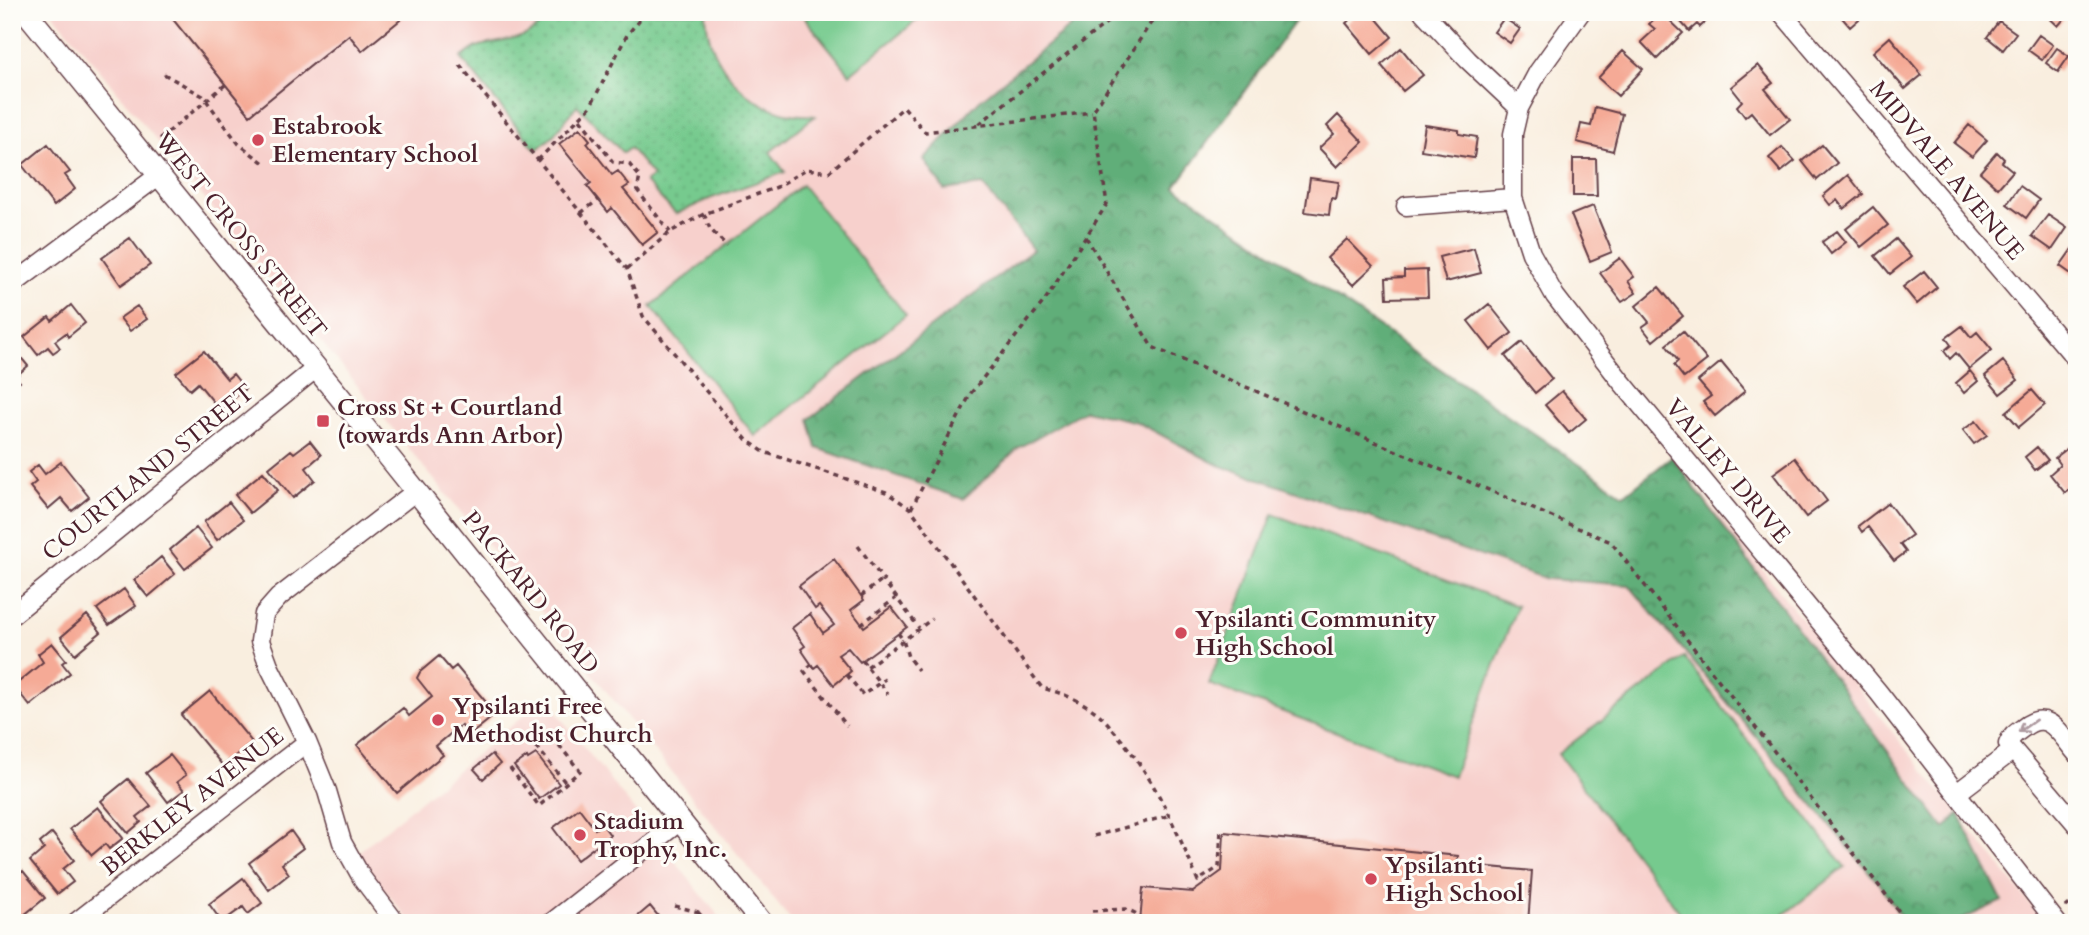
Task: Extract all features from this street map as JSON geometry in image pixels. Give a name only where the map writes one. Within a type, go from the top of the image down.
[{"type":"main road","name":"WEST CROSS STREET","points":[[26,12],[416,491]]},
{"type":"main road","name":"PACKARD ROAD","points":[[416,491],[762,923]]},
{"type":"street","points":[[1423,12],[1519,108]]},
{"type":"street","name":"VALLEY DRIVE","points":[[1581,12],[1538,72],[1519,108],[1513,134],[1513,198],[1531,253],[1555,296],[1620,380],[1879,693],[2057,923]]},
{"type":"street","name":"MIDVALE AVENUE","points":[[1780,12],[2077,360]]},
{"type":"street","points":[[12,285],[158,176]]},
{"type":"street","points":[[1406,206],[1513,198]]},
{"type":"street","name":"COURTLAND STREET","points":[[12,615],[315,369]]},
{"type":"street","name":"BERKLEY AVENUE","points":[[75,923],[307,742],[270,668],[260,641],[264,614],[279,597],[416,491]]},
{"type":"street","points":[[2077,754],[2048,721],[2040,718],[2032,720],[2011,737],[2008,744],[2077,825]]},
{"type":"street","points":[[307,742],[327,791],[342,842],[362,878],[396,923]]},
{"type":"street","points":[[1957,793],[2012,751]]},
{"type":"street","points":[[551,923],[680,821]]},
{"type":"path","points":[[538,160],[590,107],[627,35],[646,12]]},
{"type":"path","points":[[977,126],[1120,12]]},
{"type":"path","points":[[911,509],[971,393],[1045,300],[1107,204],[1093,111],[1158,12]]},
{"type":"path","points":[[460,65],[627,269],[643,316],[747,440],[764,452],[886,492],[911,509],[1042,688],[1065,694],[1098,713],[1124,742],[1171,815],[1198,881],[1219,867],[1221,829]]},
{"type":"path","points":[[164,74],[203,96],[239,144],[265,164]]},
{"type":"path","points":[[160,139],[225,85]]},
{"type":"path","points":[[627,269],[670,232],[704,214],[777,187],[806,169],[829,172],[904,107],[925,132],[1093,111]]},
{"type":"path","points":[[580,119],[613,162],[629,164],[635,170],[640,177],[637,190],[670,232]]},
{"type":"path","points":[[581,213],[598,200]]},
{"type":"path","points":[[704,214],[710,229],[727,246]]},
{"type":"path","points":[[1086,237],[1152,347],[1611,542],[1908,923]]},
{"type":"path","points":[[858,546],[919,628]]},
{"type":"path","points":[[861,596],[883,579]]},
{"type":"path","points":[[862,624],[897,597]]},
{"type":"path","points":[[867,667],[932,619]]},
{"type":"path","points":[[898,634],[903,640],[908,657],[918,670]]},
{"type":"path","points":[[862,660],[888,694]]},
{"type":"path","points":[[812,664],[804,671],[847,726]]},
{"type":"path","points":[[847,675],[863,695],[884,679]]},
{"type":"path","points":[[510,768],[539,806],[580,771],[545,728]]},
{"type":"path","points":[[534,737],[536,745],[565,782]]},
{"type":"path","points":[[1094,836],[1171,815]]},
{"type":"path","points":[[676,906],[698,912],[707,923]]},
{"type":"path","points":[[1092,911],[1126,909],[1137,914],[1137,923]]},
{"type":"path","points":[[698,912],[698,923]]},
{"type":"shaded area","name":"Ypsilanti Community High School","points":[[52,12],[1302,12],[1175,187],[1624,495],[1672,457],[2031,905],[2039,923],[793,923]]},
{"type":"shaded area","points":[[545,698],[724,923],[411,923],[356,854]]},
{"type":"green space","points":[[546,12],[706,12],[712,45],[728,74],[739,87],[752,98],[782,112],[815,116],[770,152],[785,172],[676,214],[645,182],[653,176],[630,148],[623,153],[577,105],[552,137],[536,150],[461,58],[477,47],[528,34],[542,22]]},
{"type":"green space","points":[[800,12],[927,12],[850,74]]},
{"type":"green space","points":[[1088,12],[1302,12],[1175,187],[1624,495],[1672,457],[1944,828],[1959,814],[2002,901],[1954,923],[1905,923],[1880,885],[1629,585],[1547,579],[1216,464],[1137,422],[1085,410],[1018,448],[963,499],[817,448],[809,419],[1033,250],[983,185],[944,190],[924,159],[979,101]]},
{"type":"green space","points":[[802,185],[906,315],[755,436],[651,306]]},
{"type":"green space","points":[[1273,514],[1517,606],[1453,776],[1209,684]]},
{"type":"green space","points":[[1684,657],[1845,867],[1773,923],[1688,923],[1558,754]]},
{"type":"building","points":[[167,12],[410,12],[362,51],[349,35],[250,115]]},
{"type":"building","points":[[1359,12],[1371,12],[1392,37],[1372,54],[1346,23]]},
{"type":"building","points":[[1661,12],[1683,33],[1657,59],[1641,42],[1655,29],[1649,24]]},
{"type":"building","points":[[1681,12],[1716,12],[1700,27],[1697,24],[1689,31],[1681,22],[1686,18]]},
{"type":"building","points":[[1837,12],[1867,12],[1850,27]]},
{"type":"building","points":[[2043,12],[2070,12],[2058,26]]},
{"type":"building","points":[[1504,18],[1520,29],[1510,43],[1494,32]]},
{"type":"building","points":[[1999,21],[2016,33],[2003,50],[1987,37]]},
{"type":"building","points":[[2039,35],[2053,45],[2042,60],[2028,50]]},
{"type":"building","points":[[1890,37],[1922,75],[1905,89],[1873,52]]},
{"type":"building","points":[[1401,48],[1423,75],[1403,91],[1381,65]]},
{"type":"building","points":[[2057,48],[2069,56],[2058,72],[2046,63]]},
{"type":"building","points":[[1623,51],[1643,69],[1618,96],[1598,78]]},
{"type":"building","points":[[2077,56],[2077,71],[2070,66]]},
{"type":"building","points":[[1758,65],[1773,83],[1765,89],[1790,119],[1770,135],[1751,112],[1745,117],[1737,106],[1742,101],[1731,87]]},
{"type":"building","points":[[1595,107],[1622,114],[1613,151],[1577,142],[1581,124],[1591,126]]},
{"type":"building","points":[[1338,115],[1363,142],[1337,167],[1319,148],[1334,134],[1327,126]]},
{"type":"building","points":[[1425,125],[1459,130],[1459,134],[1477,137],[1474,158],[1421,150]]},
{"type":"building","points":[[1969,125],[1987,140],[1972,157],[1954,143]]},
{"type":"building","points":[[580,128],[590,140],[587,143],[612,175],[618,171],[629,185],[623,189],[658,232],[642,245],[612,208],[608,212],[587,186],[591,183],[559,144]]},
{"type":"building","points":[[48,144],[70,172],[65,175],[75,189],[54,206],[22,165]]},
{"type":"building","points":[[1822,145],[1837,163],[1817,180],[1802,161]]},
{"type":"building","points":[[1782,147],[1795,161],[1781,172],[1769,158]]},
{"type":"building","points":[[1997,152],[2004,159],[2002,162],[2013,171],[1998,188],[1980,172]]},
{"type":"building","points":[[1573,159],[1596,159],[1597,196],[1573,196]]},
{"type":"building","points":[[1848,175],[1863,194],[1844,209],[1837,200],[1830,205],[1823,196]]},
{"type":"building","points":[[1310,178],[1339,182],[1336,199],[1331,198],[1329,215],[1305,212]]},
{"type":"building","points":[[2020,186],[2039,200],[2026,218],[2007,204]]},
{"type":"building","points":[[1593,206],[1612,252],[1590,261],[1571,215]]},
{"type":"building","points":[[1873,207],[1888,225],[1861,247],[1846,229]]},
{"type":"building","points":[[2048,215],[2067,228],[2052,250],[2032,236]]},
{"type":"building","points":[[1837,231],[1846,242],[1831,254],[1822,242]]},
{"type":"building","points":[[130,238],[150,265],[121,285],[102,258]]},
{"type":"building","points":[[1347,239],[1373,266],[1353,285],[1327,258]]},
{"type":"building","points":[[1896,239],[1911,257],[1890,274],[1875,256]]},
{"type":"building","points":[[2077,242],[2077,278],[2060,266]]},
{"type":"building","points":[[1474,248],[1481,273],[1446,282],[1439,257]]},
{"type":"building","points":[[1620,258],[1634,277],[1628,281],[1636,293],[1622,302],[1600,273]]},
{"type":"building","points":[[1427,270],[1428,297],[1387,298],[1386,278],[1404,277],[1404,271]]},
{"type":"building","points":[[1924,271],[1937,287],[1917,304],[1903,287]]},
{"type":"building","points":[[1659,287],[1683,316],[1653,341],[1642,327],[1649,322],[1636,306]]},
{"type":"building","points":[[1489,304],[1512,333],[1491,350],[1468,321]]},
{"type":"building","points":[[71,305],[85,323],[68,337],[66,333],[55,341],[60,348],[53,353],[48,347],[38,355],[24,337],[49,317],[52,321]]},
{"type":"building","points":[[137,306],[147,319],[130,331],[120,318]]},
{"type":"building","points":[[1962,326],[1971,337],[1977,332],[1992,350],[1969,369],[1956,353],[1950,359],[1944,351],[1951,345],[1946,338]]},
{"type":"building","points":[[1683,331],[1707,360],[1684,378],[1674,365],[1678,361],[1666,345]]},
{"type":"building","points":[[1522,342],[1552,379],[1535,393],[1505,356]]},
{"type":"building","points":[[12,347],[28,366],[15,377],[20,382],[12,388]]},
{"type":"building","points":[[204,351],[227,379],[233,374],[245,389],[220,410],[198,383],[190,390],[176,373]]},
{"type":"building","points":[[2003,361],[2018,380],[2000,394],[1985,376]]},
{"type":"building","points":[[1721,362],[1745,391],[1715,416],[1703,402],[1711,396],[1698,381]]},
{"type":"building","points":[[1970,371],[1978,381],[1964,393],[1956,383]]},
{"type":"building","points":[[2032,390],[2045,405],[2019,427],[2006,412]]},
{"type":"building","points":[[1562,391],[1586,419],[1569,433],[1545,405]]},
{"type":"building","points":[[1976,421],[1987,435],[1974,444],[1963,430]]},
{"type":"building","points":[[310,441],[321,455],[306,468],[315,480],[293,498],[269,468],[291,450],[294,453]]},
{"type":"building","points":[[2077,441],[2077,483],[2065,493],[2050,474],[2060,465],[2055,458]]},
{"type":"building","points":[[2037,447],[2048,460],[2035,470],[2025,457]]},
{"type":"building","points":[[1795,458],[1827,501],[1806,517],[1773,474]]},
{"type":"building","points":[[61,462],[89,497],[72,511],[61,498],[48,509],[30,487],[36,482],[29,472],[38,465],[45,474]]},
{"type":"building","points":[[263,472],[278,490],[250,513],[235,495]]},
{"type":"building","points":[[229,502],[243,520],[217,540],[204,522]]},
{"type":"building","points":[[1888,503],[1912,535],[1900,544],[1906,552],[1894,561],[1868,527],[1862,532],[1858,526]]},
{"type":"building","points":[[196,528],[212,548],[185,569],[170,550]]},
{"type":"building","points":[[161,557],[175,574],[148,597],[134,580]]},
{"type":"building","points":[[834,559],[864,600],[851,610],[864,627],[891,607],[907,627],[860,662],[848,648],[838,655],[851,671],[834,685],[818,665],[814,668],[801,649],[805,646],[792,628],[810,614],[823,633],[834,625],[819,606],[815,609],[799,586]]},
{"type":"building","points":[[124,589],[136,606],[109,625],[97,609]]},
{"type":"building","points":[[87,615],[101,632],[75,654],[61,637]]},
{"type":"building","points":[[52,643],[66,660],[62,663],[70,673],[30,706],[14,686],[43,662],[38,654]]},
{"type":"building","name":"Ypsilanti Free Methodist Church","points":[[439,656],[451,670],[456,666],[496,714],[470,735],[461,725],[436,746],[443,755],[397,793],[357,745],[403,708],[409,716],[432,697],[417,678],[420,672]]},
{"type":"building","points":[[210,691],[252,742],[223,766],[181,715]]},
{"type":"building","points":[[492,754],[500,764],[483,779],[474,769]]},
{"type":"building","points":[[536,754],[559,784],[539,799],[514,766]]},
{"type":"building","points":[[170,755],[186,775],[177,782],[184,790],[168,802],[146,773]]},
{"type":"building","points":[[128,779],[151,806],[137,817],[141,822],[128,833],[101,801]]},
{"type":"building","points":[[98,807],[123,838],[109,849],[105,844],[92,855],[70,829]]},
{"type":"building","points":[[579,808],[595,829],[602,824],[610,835],[577,860],[553,828]]},
{"type":"building","points":[[291,831],[303,848],[282,864],[289,874],[269,890],[249,863]]},
{"type":"building","name":"Ypsilanti High School","points":[[1224,832],[1458,856],[1458,864],[1532,871],[1528,923],[1140,923],[1143,888],[1193,892],[1222,871]]},
{"type":"building","points":[[52,833],[74,860],[63,869],[73,882],[57,894],[30,861],[44,849],[40,843]]},
{"type":"building","points":[[23,871],[45,898],[19,919],[12,911],[12,892],[16,889],[12,880]]},
{"type":"building","points":[[243,878],[262,903],[248,914],[243,907],[222,922],[209,904]]},
{"type":"building","points":[[650,906],[664,923],[630,923]]},
{"type":"place","name":"Estabrook Elementary School","points":[[258,140]]},
{"type":"place","name":"Cross St + Courtland (towards Ann Arbor)","points":[[323,421]]},
{"type":"place","name":"Ypsilanti Community High School","points":[[1181,633]]},
{"type":"place","name":"Ypsilanti Free Methodist Church","points":[[438,720]]},
{"type":"place","name":"Stadium Trophy, Inc.","points":[[580,835]]},
{"type":"place","name":"Ypsilanti High School","points":[[1371,879]]}]
